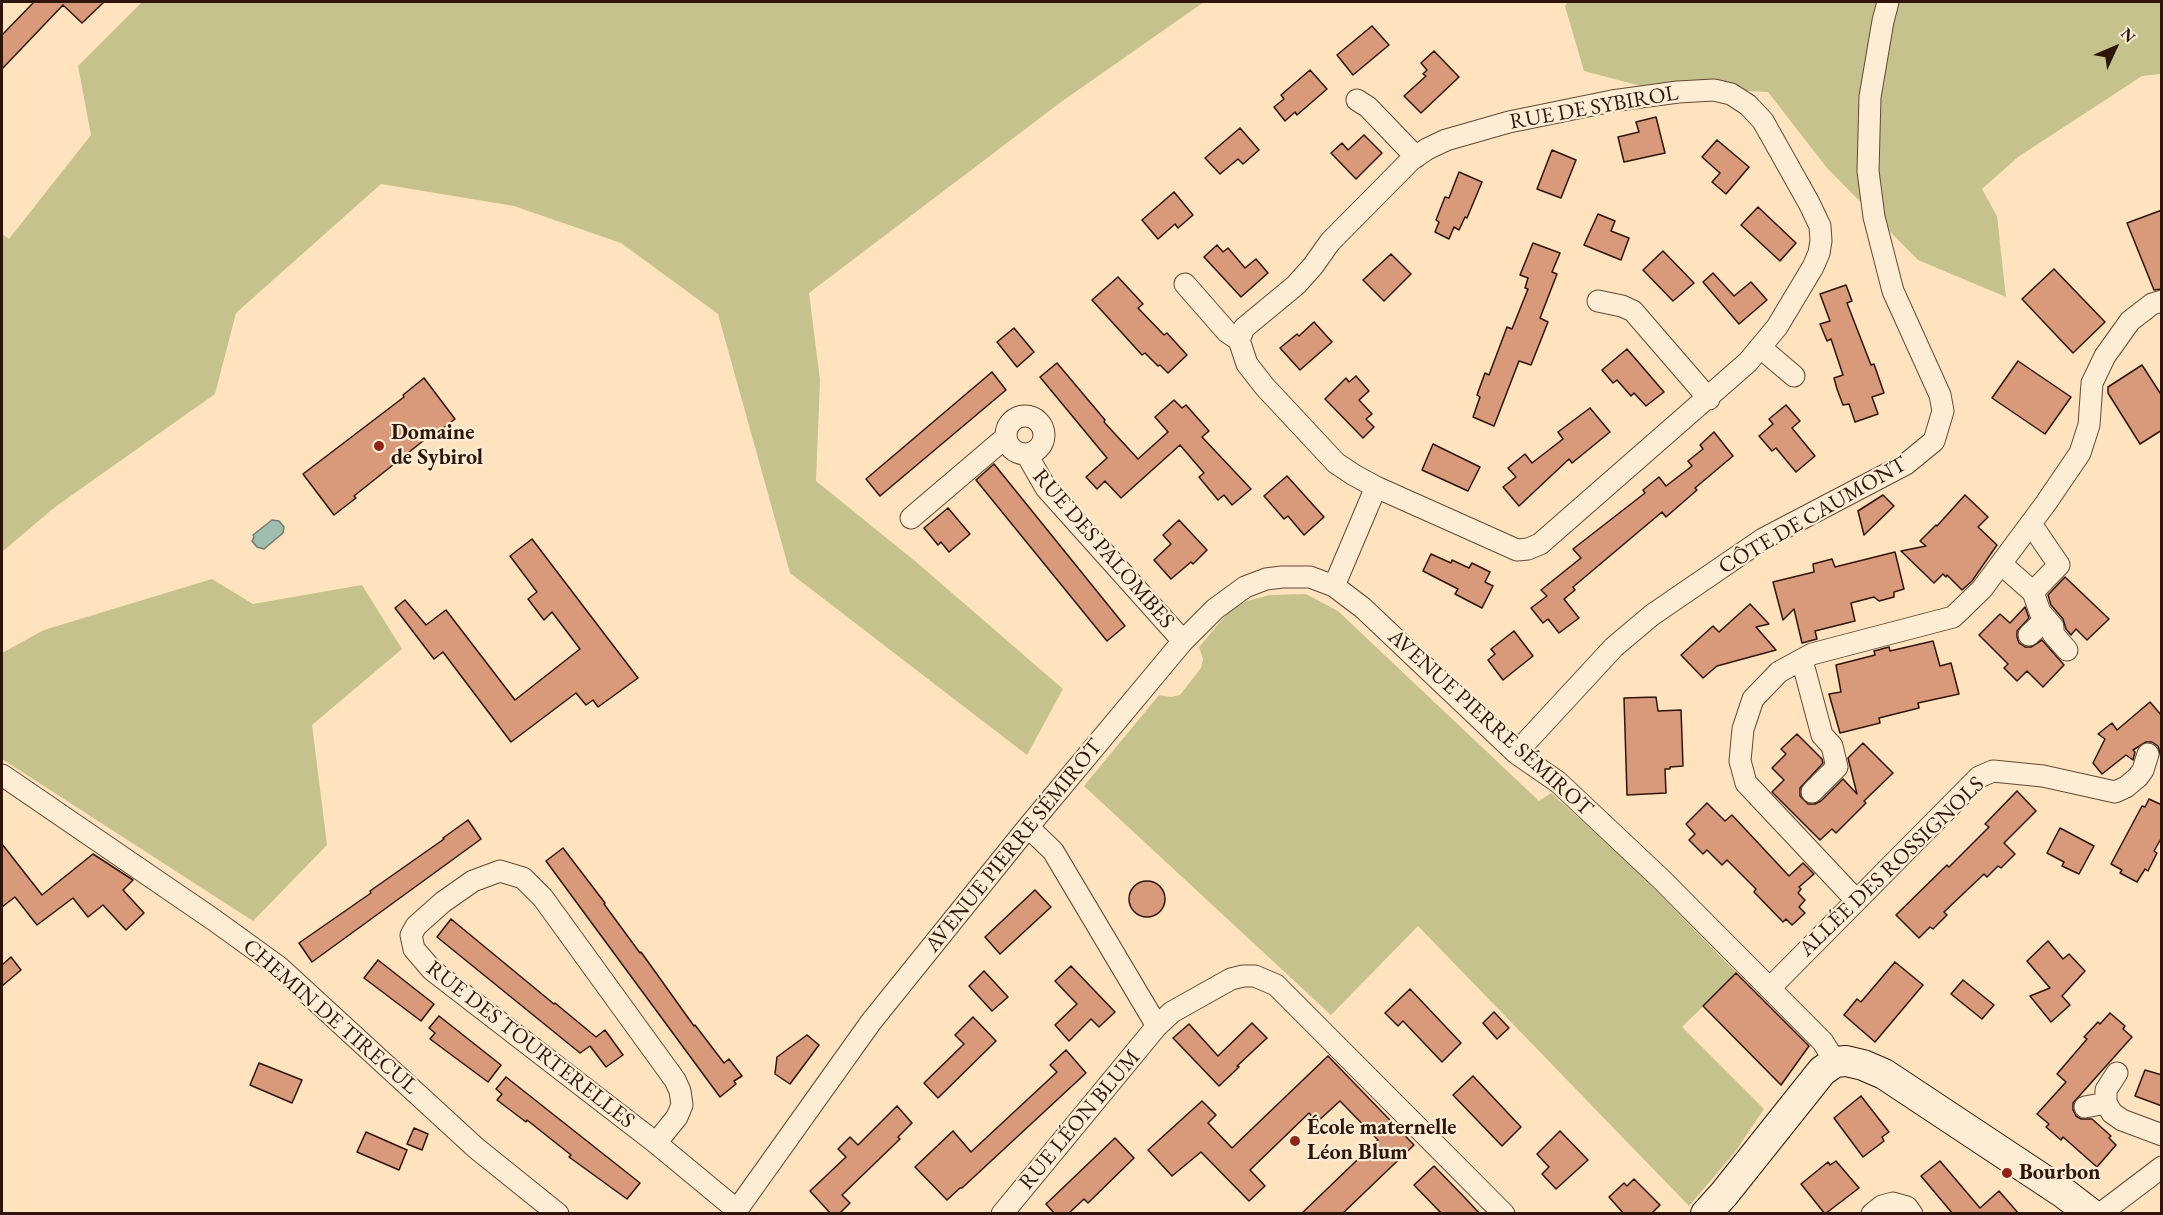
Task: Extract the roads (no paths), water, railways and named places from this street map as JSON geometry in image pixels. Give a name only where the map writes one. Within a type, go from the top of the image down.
[{"type":"street","name":"CÔTE DE CAUMONT","points":[[1516,753],[1614,647],[1652,615],[1763,539],[1906,464],[1934,441],[1942,411],[1940,395],[1893,291],[1878,238],[1868,171],[1870,97],[1888,2]]},
{"type":"street","name":"RUE DE SYBIROL","points":[[1185,284],[1227,332],[1239,340],[1247,364],[1264,387],[1336,463],[1376,487],[1517,550],[1528,549],[1540,544],[1709,399],[1761,348],[1813,267],[1821,241],[1820,226],[1763,121],[1748,105],[1731,94],[1714,90],[1611,100],[1509,122],[1446,140],[1416,157],[1330,242],[1296,285],[1244,328],[1239,340]]},
{"type":"street","points":[[1357,100],[1368,107],[1416,157]]},
{"type":"street","points":[[1599,301],[1633,311],[1709,399]]},
{"type":"street","points":[[1856,900],[1746,783],[1740,761],[1743,729],[1753,699],[1779,672],[1812,654],[1953,617],[1982,589],[2080,453],[2088,425],[2092,382],[2105,356],[2130,321],[2152,304],[2162,301]]},
{"type":"street","points":[[1761,348],[1794,376]]},
{"type":"street","points":[[911,518],[1005,438],[1008,425],[1016,418],[1031,416],[1039,421],[1044,430],[1044,441],[1036,452],[1027,455],[1017,453],[1009,446],[1005,438]]},
{"type":"street","name":"RUE DES PALOMBES","points":[[1027,455],[1046,488],[1183,641]]},
{"type":"street","points":[[1334,586],[1376,487]]},
{"type":"street","points":[[2031,524],[2059,565],[2033,592]]},
{"type":"street","points":[[2001,564],[2033,592],[2040,612],[2053,627],[2053,634],[2067,650]]},
{"type":"street","name":"AVENUE PIERRE SÉMIROT","points":[[735,1212],[871,1022],[1028,827],[1183,641],[1215,609],[1245,587],[1282,577],[1310,577],[1334,586],[1363,608],[1516,753],[1558,782],[1660,878],[1823,1042],[1835,1062]]},
{"type":"street","points":[[2029,635],[2046,619]]},
{"type":"street","points":[[1802,660],[1822,735],[1832,746],[1837,767],[1812,792]]},
{"type":"street","name":"ALLÉE DES ROSSIGNOLS","points":[[1770,988],[1979,777],[1994,771],[2043,776],[2115,792],[2126,787],[2138,777],[2148,754]]},
{"type":"street","name":"CHEMIN DE TIRECUL","points":[[2,776],[279,967],[476,1148],[558,1214]]},
{"type":"street","points":[[1028,827],[1053,851],[1157,1026]]},
{"type":"street","name":"RUE DES TOURTERELLES","points":[[656,1143],[677,1117],[682,1105],[680,1091],[675,1080],[543,898],[523,878],[500,871],[472,881],[416,926],[411,935],[414,949],[432,970],[656,1143],[735,1212]]},
{"type":"street","name":"RUE LÉON BLUM","points":[[1002,1214],[1157,1026],[1172,1012],[1231,980],[1243,976],[1255,976],[1276,985],[1504,1214]]},
{"type":"street","points":[[1706,1214],[1822,1071],[1835,1062],[1863,1065],[1884,1074],[2065,1194],[2091,1214]]},
{"type":"street","points":[[2117,1073],[2106,1090],[2106,1103],[2112,1113],[2122,1120],[2162,1135]]},
{"type":"street","points":[[2085,1107],[2106,1103]]},
{"type":"street","points":[[2100,1214],[2162,1167]]},
{"type":"street","points":[[1872,1214],[1882,1206],[1893,1203],[1907,1207],[1912,1214]]},
{"type":"place","name":"Domaine de Sybirol","points":[[379,446]]},
{"type":"place","name":"École maternelle Léon Blum","points":[[1295,1141]]},
{"type":"place","name":"Bourbon","points":[[2007,1173]]}]
